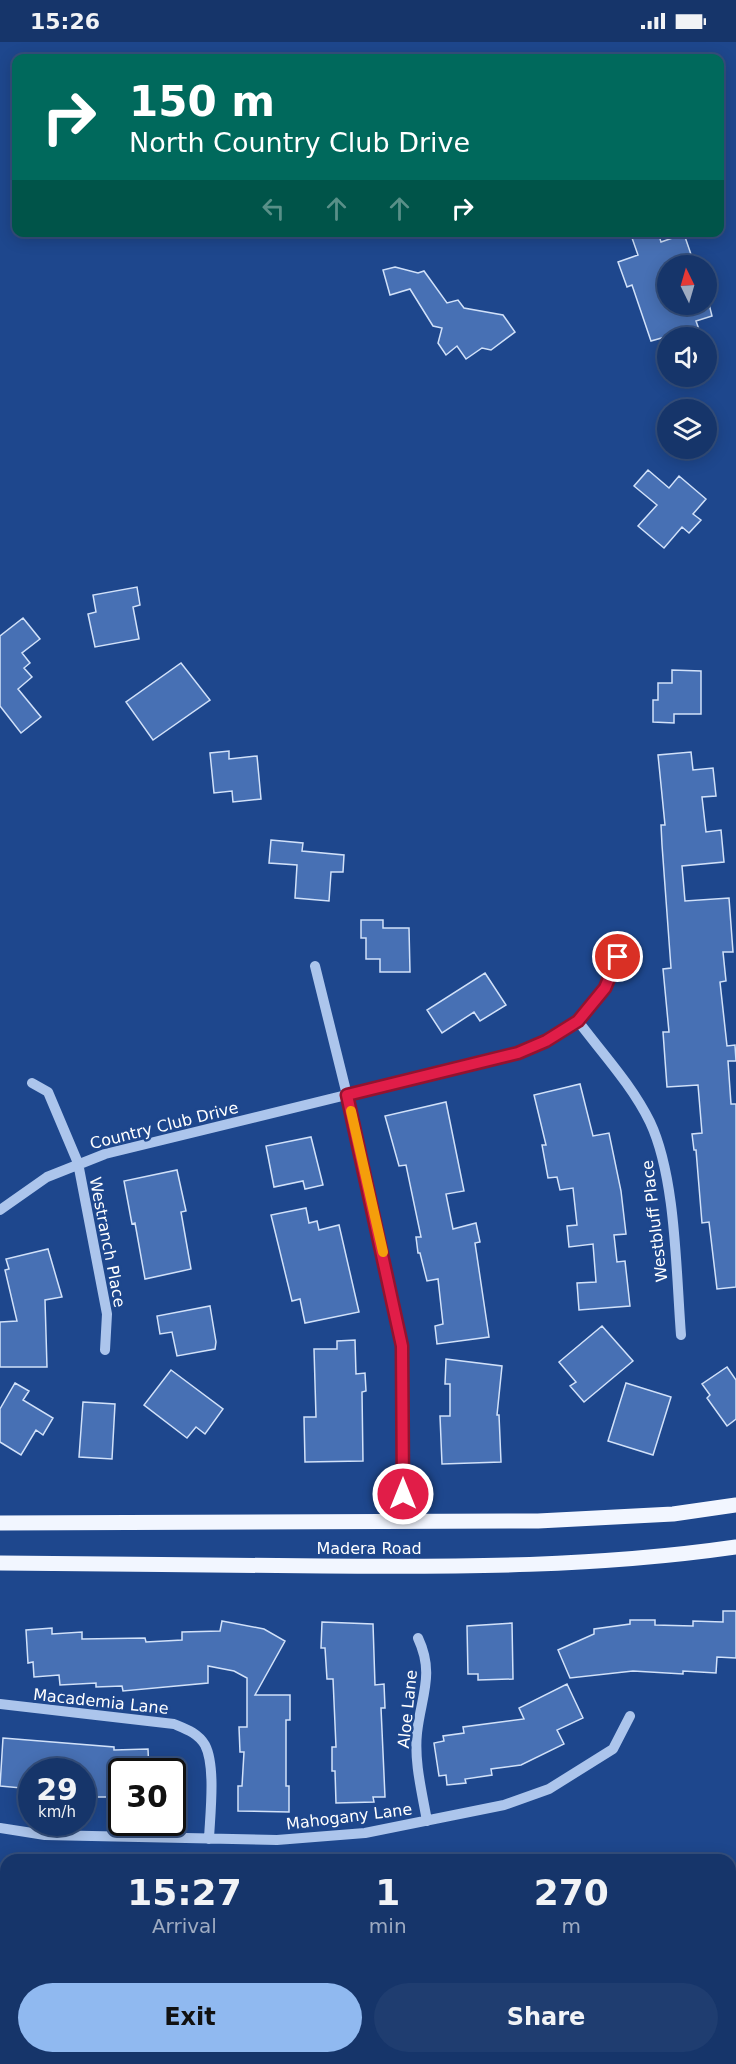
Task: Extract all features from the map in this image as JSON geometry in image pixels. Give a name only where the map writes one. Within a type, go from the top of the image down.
[{"type":"main road","name":"Madera Road","points":[[0,1523],[603,1519],[673,1514],[736,1504]]},
{"type":"main road","name":"Madera Road","points":[[0,1563],[543,1565],[654,1559],[736,1547]]},
{"type":"street","name":"Country Club Drive","points":[[0,1210],[47,1177],[78,1163],[518,1053],[546,1041],[578,1021],[605,988],[618,957]]},
{"type":"street","points":[[315,966],[347,1095],[402,1346],[403,1522]]},
{"type":"street","name":"Westbluff Place","points":[[578,1021],[639,1101],[661,1149],[668,1181],[681,1335]]},
{"type":"street","name":"Westranch Place","points":[[32,1083],[48,1092],[78,1163],[107,1314],[105,1350]]},
{"type":"street","name":"Aloe Lane","points":[[418,1638],[427,1657],[425,1691],[417,1734],[417,1767],[427,1821]]},
{"type":"street","name":"Macademia Lane","points":[[0,1704],[174,1724],[193,1732],[204,1744],[210,1759],[209,1839]]},
{"type":"street","name":"Mahogany Lane","points":[[0,1828],[45,1835],[209,1839],[321,1838],[427,1821],[504,1806],[549,1788],[613,1749],[630,1716]]},
{"type":"building","points":[[632,237],[660,237],[661,242],[675,237],[685,237],[691,255],[657,255],[657,315],[712,316],[696,321],[698,327],[657,327],[657,339],[651,341],[632,285],[627,287],[618,262],[638,255]]},
{"type":"building","points":[[395,267],[418,273],[424,271],[447,303],[458,300],[464,308],[503,315],[515,332],[491,350],[482,348],[466,359],[457,346],[446,355],[438,343],[442,328],[433,326],[410,289],[390,295],[383,270]]},
{"type":"building","points":[[648,470],[669,488],[679,476],[706,499],[693,514],[701,520],[689,533],[682,527],[664,548],[638,526],[657,505],[634,486]]},
{"type":"building","points":[[137,587],[140,605],[133,607],[139,639],[95,647],[88,614],[96,612],[93,595]]},
{"type":"building","points":[[23,618],[40,639],[22,653],[30,663],[24,668],[32,677],[18,689],[41,717],[21,733],[0,706],[0,636]]},
{"type":"building","points":[[181,663],[210,700],[153,740],[126,702]]},
{"type":"building","points":[[672,670],[701,671],[701,714],[674,714],[674,723],[653,722],[653,700],[658,700],[658,683],[672,683]]},
{"type":"building","points":[[229,751],[229,759],[257,756],[261,799],[233,802],[232,791],[214,793],[210,753]]},
{"type":"building","points":[[691,752],[693,770],[713,768],[716,796],[702,797],[706,832],[721,830],[724,862],[682,866],[685,901],[729,898],[733,952],[723,952],[726,981],[720,982],[727,1046],[735,1045],[736,1061],[728,1061],[731,1104],[736,1104],[736,1287],[717,1289],[709,1222],[702,1223],[696,1150],[694,1150],[692,1134],[702,1133],[698,1085],[667,1087],[663,1032],[669,1032],[663,969],[671,968],[661,825],[665,825],[658,755]]},
{"type":"building","points":[[271,840],[303,843],[302,851],[344,855],[343,872],[331,872],[329,901],[295,898],[297,865],[269,863]]},
{"type":"building","points":[[361,920],[383,920],[383,928],[409,928],[410,972],[380,972],[380,959],[366,959],[366,938],[361,938]]},
{"type":"building","points":[[485,973],[506,1005],[480,1021],[474,1012],[442,1033],[427,1010]]},
{"type":"building","points":[[580,1084],[593,1136],[609,1133],[621,1191],[626,1234],[614,1235],[617,1262],[625,1261],[630,1306],[579,1310],[577,1283],[596,1282],[593,1244],[569,1247],[567,1226],[577,1225],[573,1188],[560,1190],[557,1177],[548,1178],[542,1145],[546,1145],[534,1095]]},
{"type":"building","points":[[446,1102],[464,1191],[446,1194],[453,1229],[476,1223],[480,1242],[475,1243],[489,1337],[437,1344],[435,1326],[443,1324],[438,1279],[427,1281],[420,1253],[418,1253],[416,1237],[421,1237],[406,1165],[399,1166],[385,1116]]},
{"type":"building","points":[[311,1137],[323,1185],[305,1189],[303,1181],[274,1187],[266,1146]]},
{"type":"building","points":[[177,1170],[186,1211],[181,1212],[191,1269],[145,1279],[135,1223],[132,1224],[124,1181]]},
{"type":"building","points":[[306,1208],[309,1223],[317,1221],[319,1230],[339,1225],[359,1312],[305,1323],[300,1299],[292,1301],[271,1215]]},
{"type":"building","points":[[48,1249],[62,1297],[45,1300],[47,1367],[0,1367],[0,1322],[17,1321],[5,1270],[9,1269],[6,1259]]},
{"type":"building","points":[[210,1306],[216,1342],[215,1349],[177,1356],[172,1332],[160,1334],[157,1316]]},
{"type":"building","points":[[602,1326],[633,1361],[584,1402],[570,1386],[576,1382],[559,1362]]},
{"type":"building","points":[[355,1340],[356,1374],[365,1373],[366,1391],[362,1392],[363,1461],[305,1462],[304,1417],[316,1417],[314,1349],[337,1349],[337,1341]]},
{"type":"building","points":[[446,1359],[502,1366],[497,1415],[499,1415],[501,1462],[442,1464],[440,1416],[450,1416],[450,1384],[445,1384]]},
{"type":"building","points":[[727,1367],[736,1380],[736,1419],[727,1426],[707,1398],[710,1395],[702,1384]]},
{"type":"building","points":[[171,1370],[223,1409],[205,1434],[196,1427],[187,1438],[144,1405]]},
{"type":"building","points":[[15,1383],[29,1391],[23,1400],[53,1418],[43,1435],[36,1430],[21,1455],[0,1442],[0,1409]]},
{"type":"building","points":[[626,1383],[671,1397],[653,1455],[608,1441]]},
{"type":"building","points":[[83,1402],[115,1404],[112,1459],[79,1457]]},
{"type":"building","points":[[723,1611],[736,1611],[736,1658],[717,1657],[716,1673],[633,1671],[570,1678],[558,1650],[594,1634],[594,1629],[630,1624],[630,1620],[655,1620],[655,1625],[693,1626],[693,1621],[723,1622]]},
{"type":"building","points":[[222,1621],[264,1629],[285,1641],[255,1695],[290,1695],[290,1720],[286,1720],[286,1786],[289,1786],[289,1812],[238,1811],[238,1786],[242,1786],[244,1752],[240,1752],[239,1727],[247,1727],[247,1678],[234,1671],[208,1666],[208,1683],[123,1691],[122,1686],[96,1687],[96,1683],[60,1685],[59,1675],[34,1677],[33,1662],[28,1663],[26,1630],[52,1628],[52,1634],[82,1632],[82,1639],[145,1638],[146,1642],[182,1640],[182,1632],[220,1631]]},
{"type":"building","points":[[322,1622],[373,1624],[375,1685],[384,1684],[385,1708],[381,1708],[385,1797],[373,1797],[374,1802],[336,1803],[335,1771],[332,1771],[332,1747],[336,1747],[333,1679],[327,1679],[325,1648],[321,1648]]},
{"type":"building","points":[[512,1623],[513,1679],[478,1680],[478,1674],[468,1674],[467,1626]]},
{"type":"building","points":[[567,1684],[583,1718],[557,1730],[564,1744],[521,1765],[491,1769],[492,1775],[465,1779],[466,1783],[447,1785],[446,1775],[439,1776],[434,1743],[444,1741],[443,1736],[464,1733],[463,1727],[524,1719],[519,1708]]},
{"type":"building","points":[[3,1738],[114,1747],[114,1750],[148,1749],[148,1758],[108,1758],[108,1797],[96,1797],[96,1758],[18,1758],[18,1788],[0,1786]]},
{"type":"slow traffic","points":[[351,1111],[383,1252]]},
{"type":"route","points":[[403,1494],[402,1346],[397,1314],[347,1095],[518,1053],[546,1041],[578,1021],[605,988],[618,957]]}]
